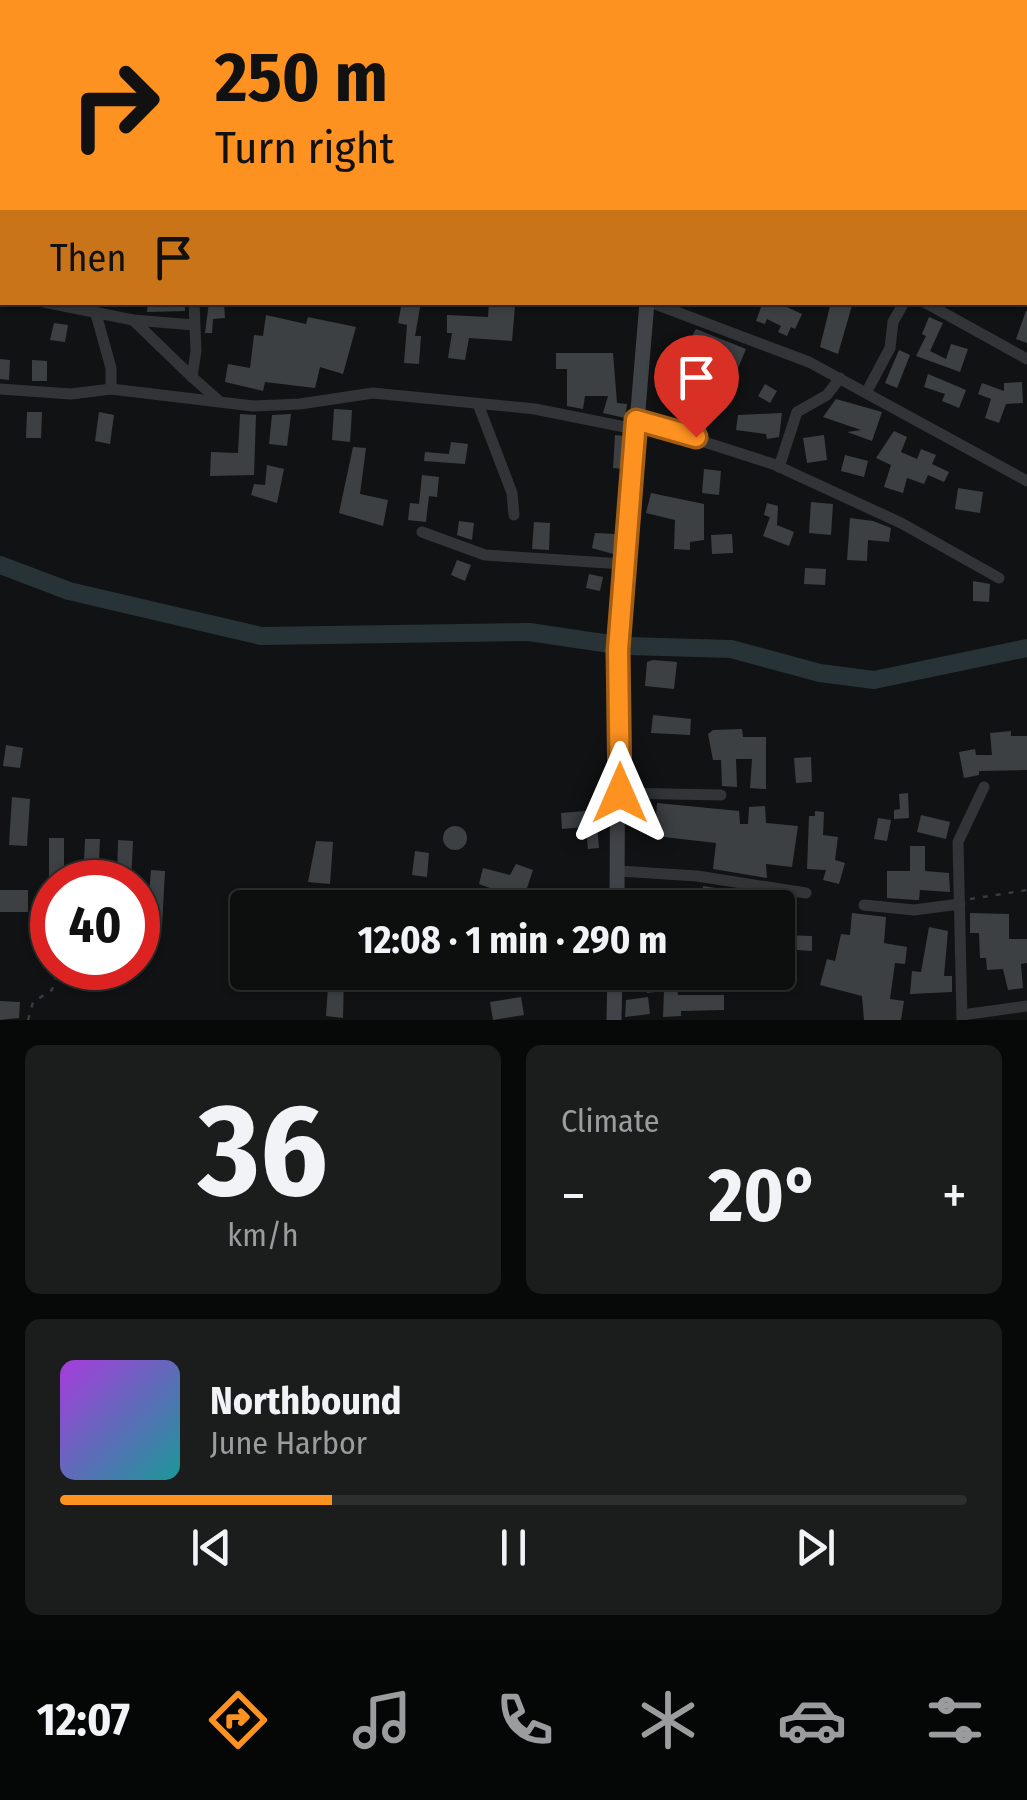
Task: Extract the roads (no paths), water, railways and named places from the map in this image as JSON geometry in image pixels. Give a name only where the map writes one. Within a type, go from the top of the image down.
[{"type":"street","points":[[57,305],[133,320],[194,325]]},
{"type":"street","points":[[192,377],[194,305]]},
{"type":"street","points":[[618,890],[623,564],[649,305]]},
{"type":"street","points":[[657,305],[765,343],[840,378],[1027,481]]},
{"type":"street","points":[[866,392],[890,348],[893,322],[902,305]]},
{"type":"street","points":[[929,305],[1027,359]]},
{"type":"street","points":[[96,314],[110,368],[111,389]]},
{"type":"street","points":[[133,320],[218,400]]},
{"type":"street","points":[[778,466],[797,412],[827,395],[840,378]]},
{"type":"street","points":[[0,389],[71,394],[111,389],[253,406],[300,404],[373,392],[636,424],[726,446],[778,466],[902,523],[999,578]]},
{"type":"street","points":[[478,404],[512,494],[514,515]]},
{"type":"street","points":[[422,532],[485,555],[623,564]]},
{"type":"street","points":[[984,787],[958,842],[962,1018],[1027,1006]]},
{"type":"street","points":[[620,793],[721,794]]},
{"type":"street","points":[[619,871],[696,876],[806,893]]},
{"type":"street","points":[[864,905],[914,910],[960,904]]},
{"type":"street","points":[[614,1020],[615,990]]},
{"type":"waterway","points":[[0,565],[69,591],[261,636],[529,632],[610,644]]},
{"type":"waterway","points":[[628,646],[731,649],[820,673],[874,680],[1027,648]]}]
